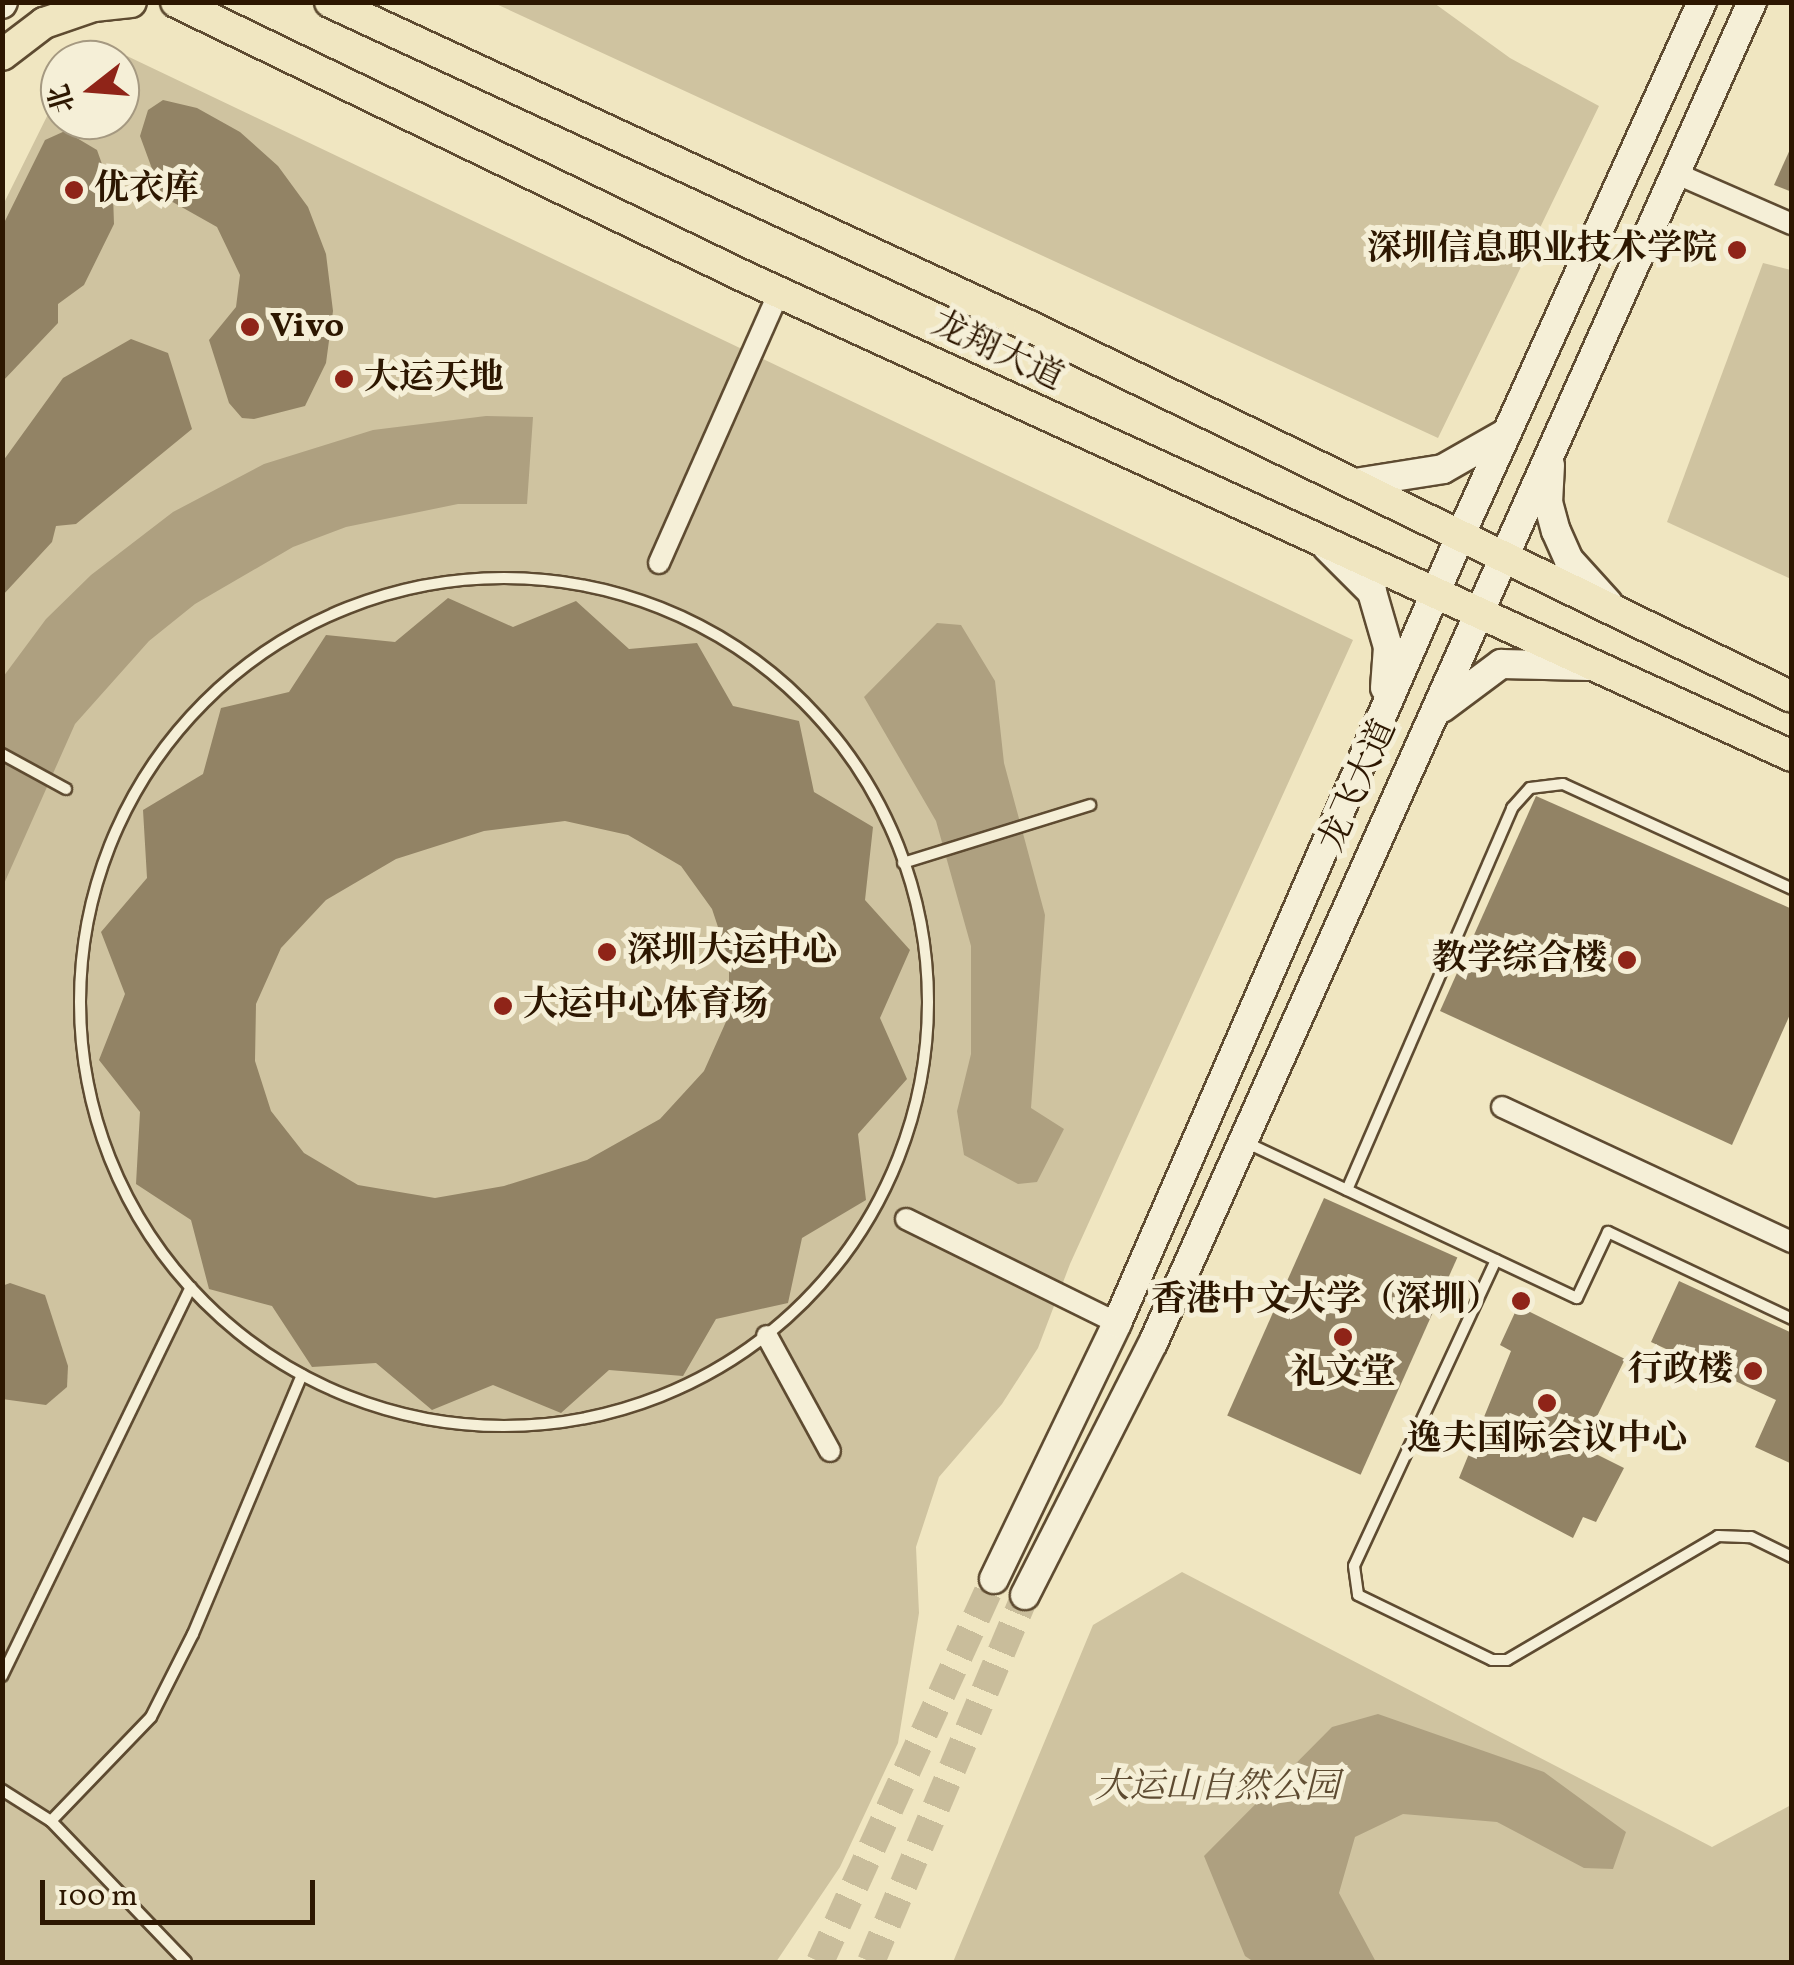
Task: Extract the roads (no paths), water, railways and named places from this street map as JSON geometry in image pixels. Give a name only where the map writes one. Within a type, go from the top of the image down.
[{"type":"main road","points":[[2,54],[44,23],[94,6],[131,2]]},
{"type":"main road","name":"龙翔大道","points":[[150,2],[181,5],[779,292],[1792,756]]},
{"type":"main road","name":"龙翔大道","points":[[330,2],[1356,483],[1792,696]]},
{"type":"main road","name":"龙飞大道","points":[[994,1579],[1116,1323],[1434,594],[1702,2]]},
{"type":"main road","name":"龙飞大道","points":[[1025,1595],[1153,1343],[1752,2]]},
{"type":"main road","points":[[1356,483],[1442,469],[1507,432]]},
{"type":"main road","points":[[1554,441],[1547,478],[1556,531],[1569,560],[1612,608]]},
{"type":"main road","points":[[1322,543],[1372,592],[1382,618],[1388,647],[1382,714]]},
{"type":"main road","points":[[1427,724],[1460,690],[1502,664],[1594,666]]},
{"type":"street","points":[[1675,174],[1792,224]]},
{"type":"street","points":[[659,563],[779,292]]},
{"type":"street","points":[[1502,1107],[1792,1242]]},
{"type":"street","points":[[906,1219],[1116,1323]]},
{"type":"street","points":[[767,1336],[830,1451]]},
{"type":"lane","points":[[460,580],[547,580],[648,603],[739,650],[792,692],[858,771],[903,863],[921,931],[927,1001],[922,1070],[906,1139],[860,1233],[818,1288],[767,1336],[660,1398],[540,1426],[434,1422],[366,1404],[302,1375],[242,1336],[191,1287],[131,1201],[94,1102],[81,998],[88,928],[120,824],[157,759],[213,694],[282,640],[376,597],[460,580]]},
{"type":"lane","points":[[2,754],[66,789]]},
{"type":"lane","points":[[1347,1190],[1512,808],[1530,788],[1564,784],[1792,889]]},
{"type":"lane","points":[[903,863],[1090,805]]},
{"type":"lane","points":[[1242,1140],[1577,1298],[1608,1232],[1792,1319]]},
{"type":"lane","points":[[1496,1260],[1354,1566],[1358,1596],[1492,1660],[1507,1660],[1718,1536],[1751,1537],[1792,1557]]},
{"type":"lane","points":[[2,1676],[191,1287]]},
{"type":"lane","points":[[51,1820],[151,1717],[193,1634],[302,1375]]},
{"type":"lane","points":[[2,1790],[51,1820],[186,1962]]},
{"type":"tunnel","points":[[820,1962],[994,1579]]},
{"type":"tunnel","points":[[871,1962],[1025,1595]]},
{"type":"place","name":"优衣库","points":[[74,190]]},
{"type":"place","name":"深圳信息职业技术学院","points":[[1737,250]]},
{"type":"place","name":"Vivo","points":[[250,327]]},
{"type":"place","name":"大运天地","points":[[344,379]]},
{"type":"place","name":"深圳大运中心","points":[[607,952]]},
{"type":"place","name":"教学综合楼","points":[[1627,960]]},
{"type":"place","name":"大运中心体育场","points":[[503,1006]]},
{"type":"place","name":"香港中文大学（深圳）","points":[[1521,1301]]},
{"type":"place","name":"礼文堂","points":[[1343,1337]]},
{"type":"place","name":"行政楼","points":[[1753,1371]]},
{"type":"place","name":"逸夫国际会议中心","points":[[1547,1403]]},
{"type":"park label","name":"大运山自然公园","points":[[1217,1788]]}]
